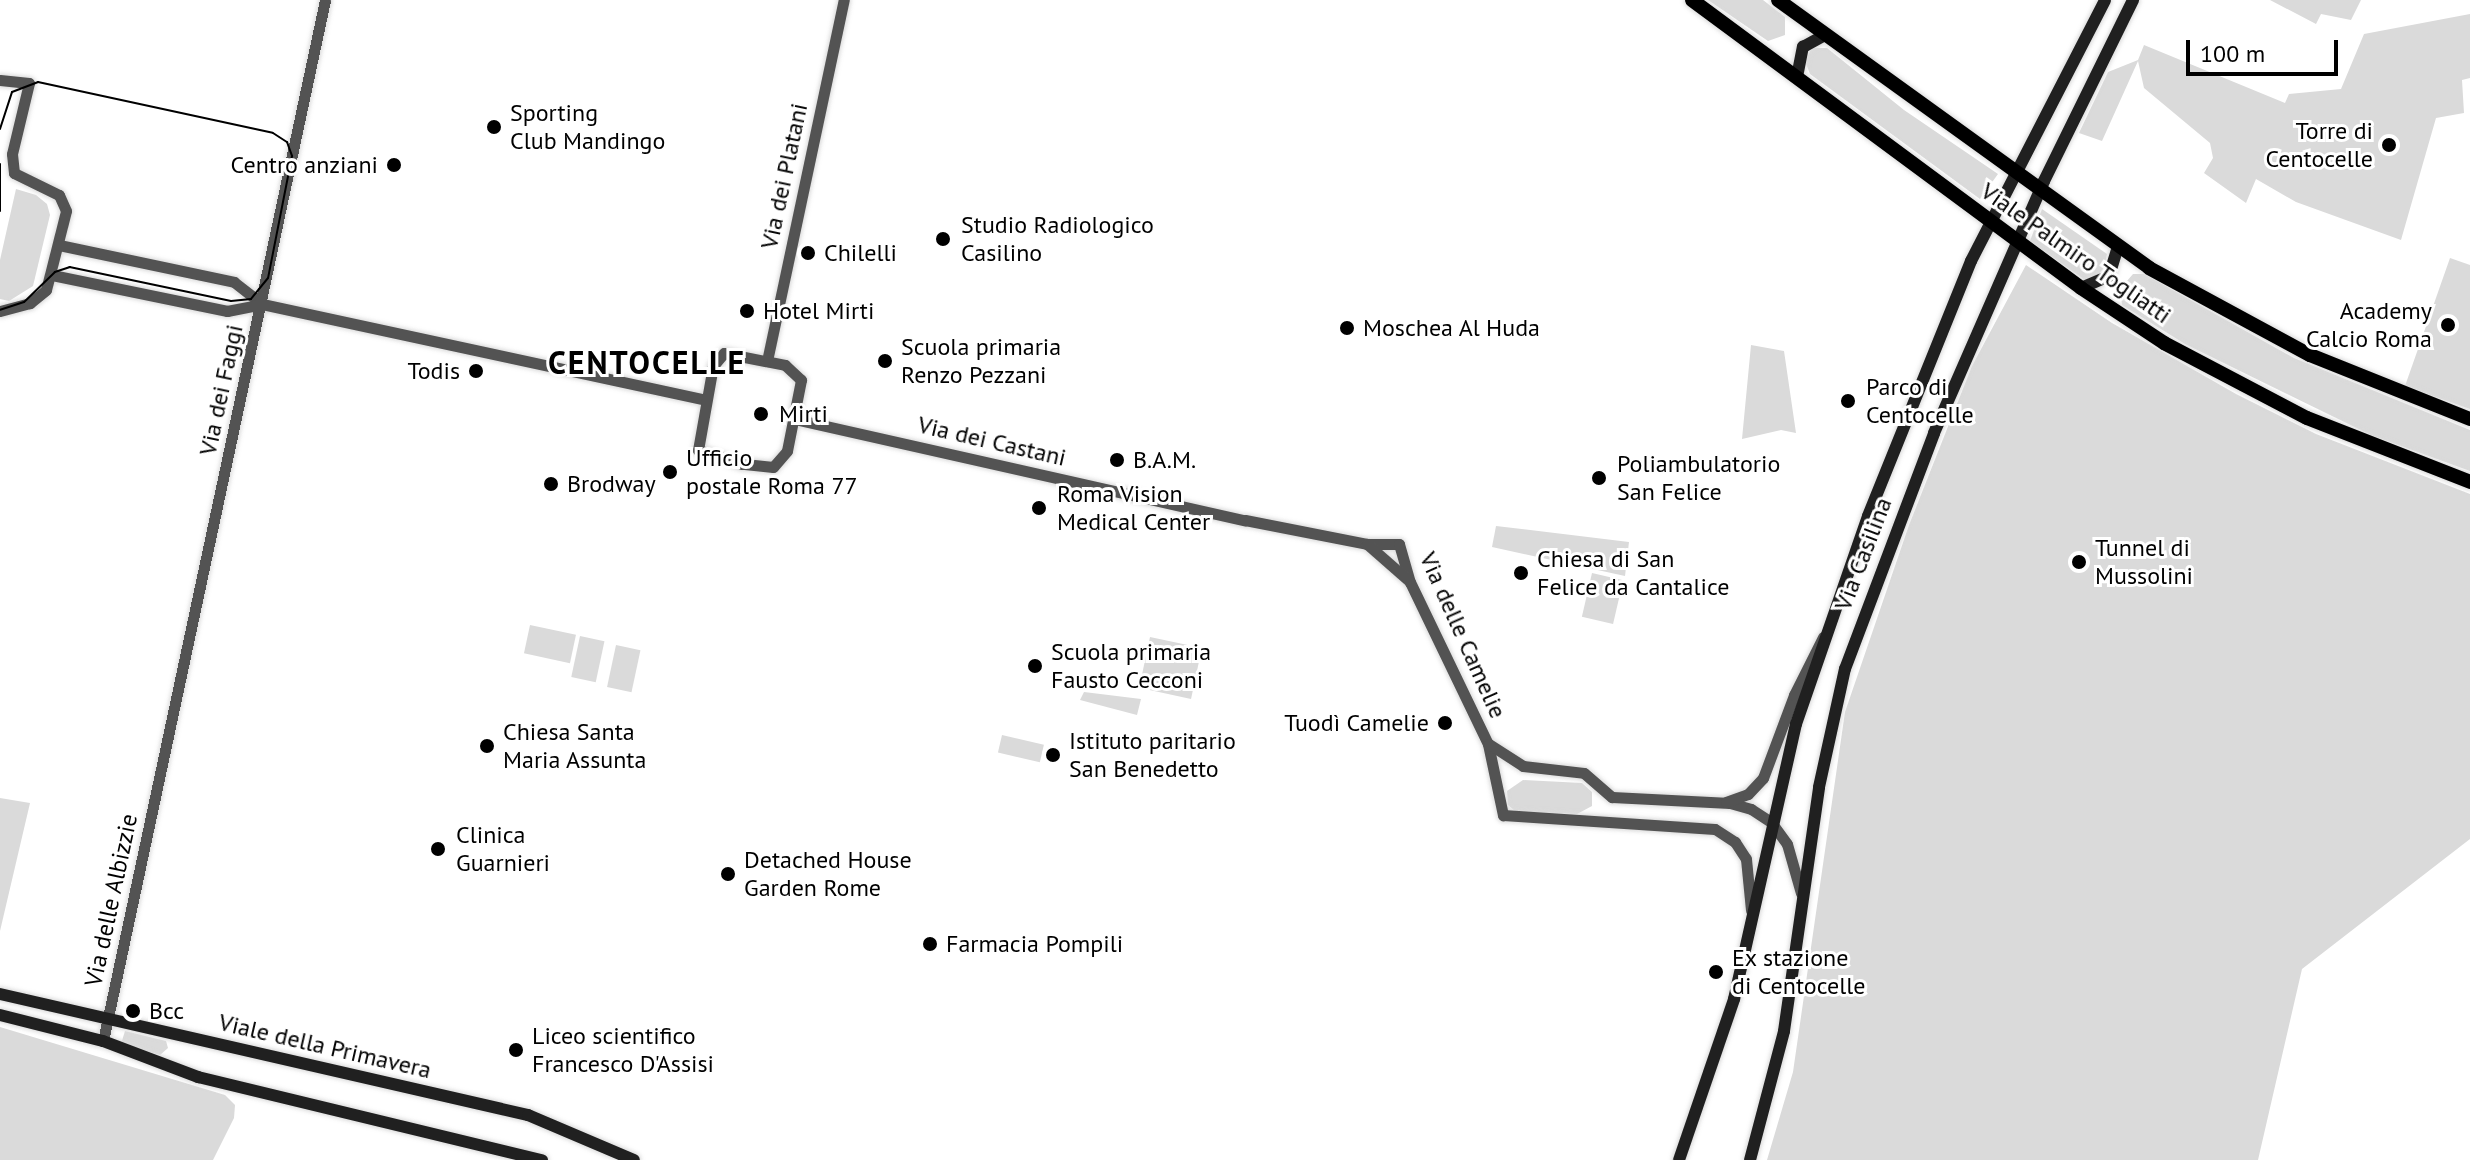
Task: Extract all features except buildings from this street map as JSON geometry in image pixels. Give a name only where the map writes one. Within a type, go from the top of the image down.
[{"type":"main road","name":"Viale Palmiro Togliatti","points":[[1692,0],[2081,288],[2191,359],[2267,399],[2470,482]]},
{"type":"main road","name":"Viale Palmiro Togliatti","points":[[1778,0],[2118,247],[2296,348],[2470,419]]},
{"type":"main road","name":"Via Casilina","points":[[1679,1160],[1723,1037],[1748,941],[1791,742],[1828,630],[1951,305],[1990,221],[2018,175],[2105,0]]},
{"type":"main road","name":"Via Casilina","points":[[1750,1160],[1782,1040],[1834,709],[1895,529],[2040,191],[2133,0]]},
{"type":"main road","points":[[1797,77],[1803,47],[1825,35]]},
{"type":"main road","points":[[2081,288],[2109,276],[2118,247]]},
{"type":"main road","name":"Viale della Primavera","points":[[0,994],[528,1115],[634,1160]]},
{"type":"main road","points":[[0,1015],[103,1041],[198,1077],[542,1160]]},
{"type":"street","name":"Via dei Faggi","points":[[157,788],[325,0]]},
{"type":"street","name":"Via dei Platani","points":[[767,361],[844,0]]},
{"type":"street","points":[[0,80],[29,83],[12,164],[20,179],[63,199],[66,214],[52,275],[35,300],[0,311]]},
{"type":"street","points":[[59,245],[234,282],[262,304]]},
{"type":"street","points":[[52,275],[231,311],[262,304],[705,400]]},
{"type":"street","points":[[720,355],[767,361],[789,367],[801,380],[795,419],[783,459],[758,468],[699,452],[696,439],[720,355]]},
{"type":"street","name":"Via dei Castani","points":[[795,419],[1367,544],[1399,544]]},
{"type":"street","name":"Via dei Castani","points":[[1367,544],[1410,582]]},
{"type":"street","name":"Via delle Camelie","points":[[1399,544],[1410,582],[1488,744],[1500,810],[1509,818],[1703,826],[1732,839],[1749,873],[1748,941]]},
{"type":"street","name":"Via Casilina","points":[[1718,802],[1744,797],[1761,781],[1799,682],[1828,630]]},
{"type":"street","name":"Via delle Camelie","points":[[1488,744],[1514,763],[1546,770],[1584,773],[1615,798],[1718,802]]},
{"type":"street","name":"Via delle Albizzie","points":[[103,1041],[157,788]]},
{"type":"street","points":[[1718,802],[1751,809],[1773,824],[1794,859],[1803,914]]},
{"type":"shaded area","points":[[1708,0],[1763,0],[1785,17],[1785,35],[1768,41]]},
{"type":"shaded area","points":[[2270,0],[2361,0],[2351,20],[2321,14],[2316,24]]},
{"type":"shaded area","points":[[2470,14],[2470,78],[2462,80],[2464,113],[2436,118],[2401,240],[2296,202],[2256,179],[2246,203],[2204,173],[2213,158],[2210,143],[2144,88],[2138,61],[2102,141],[2079,133],[2108,72],[2138,60],[2144,45],[2285,103],[2289,94],[2341,89],[2364,34]]},
{"type":"shaded area","points":[[1812,48],[1827,48],[1904,110],[1998,174],[1980,199],[1810,74],[1805,61]]},
{"type":"shaded area","points":[[16,189],[36,195],[47,204],[50,215],[33,286],[9,301],[0,299],[0,260]]},
{"type":"shaded area","points":[[2042,209],[2107,254],[2103,273],[2085,280],[2030,241]]},
{"type":"shaded area","name":"Academy Calcio Roma","points":[[2450,258],[2470,265],[2470,409],[2405,386]]},
{"type":"shaded area","name":"Parco di Centocelle","points":[[2026,265],[2112,323],[2236,394],[2316,434],[2470,494],[2470,839],[2302,969],[2258,1160],[1767,1160],[1793,1072],[1845,712],[1909,525],[1972,366]]},
{"type":"shaded area","points":[[2133,274],[2144,274],[2294,358],[2470,430],[2470,471],[2371,435],[2185,344],[2122,305],[2120,289]]},
{"type":"shaded area","points":[[1751,345],[1784,351],[1796,433],[1781,430],[1742,439]]},
{"type":"shaded area","points":[[1496,526],[1629,542],[1625,576],[1492,547]]},
{"type":"shaded area","points":[[1592,573],[1623,580],[1613,624],[1582,617]]},
{"type":"shaded area","points":[[530,625],[576,635],[570,663],[524,653]]},
{"type":"shaded area","points":[[580,636],[604,641],[596,682],[571,677]]},
{"type":"shaded area","points":[[1150,637],[1202,648],[1191,699],[1139,688]]},
{"type":"shaded area","points":[[616,645],[640,650],[632,692],[607,687]]},
{"type":"shaded area","points":[[1084,692],[1141,699],[1137,715],[1080,700]]},
{"type":"shaded area","points":[[1002,735],[1044,745],[1040,762],[998,753]]},
{"type":"shaded area","points":[[1523,780],[1582,783],[1592,792],[1592,806],[1577,814],[1515,811],[1508,805],[1507,791]]},
{"type":"shaded area","points":[[0,798],[30,803],[0,931]]},
{"type":"shaded area","points":[[0,1027],[225,1095],[235,1105],[234,1118],[213,1160],[0,1160]]},
{"type":"shaded area","points":[[125,1031],[166,1041],[168,1048],[160,1055],[121,1044]]},
{"type":"tram line","points":[[0,129],[12,92],[38,82],[273,133],[287,142],[292,156],[268,278],[251,299],[231,301],[70,267],[55,272],[24,302],[0,310]]},
{"type":"tram line","points":[[0,164],[0,211]]},
{"type":"place","name":"Sporting Club Mandingo","points":[[494,127]]},
{"type":"place","name":"Torre di Centocelle","points":[[2389,145]]},
{"type":"place","name":"Centro anziani","points":[[394,165]]},
{"type":"place","name":"Studio Radiologico Casilino","points":[[943,239]]},
{"type":"place","name":"Chilelli","points":[[808,253]]},
{"type":"place","name":"Hotel Mirti","points":[[747,311]]},
{"type":"place","name":"Academy Calcio Roma","points":[[2448,325]]},
{"type":"place","name":"Moschea Al Huda","points":[[1347,328]]},
{"type":"place","name":"Scuola primaria Renzo Pezzani","points":[[885,361]]},
{"type":"place","name":"Todis","points":[[476,371]]},
{"type":"place","name":"Parco di Centocelle","points":[[1848,401]]},
{"type":"place","name":"Mirti","points":[[761,414]]},
{"type":"place","name":"B.A.M.","points":[[1117,460]]},
{"type":"place","name":"Ufficio postale Roma 77","points":[[670,472]]},
{"type":"place","name":"Poliambulatorio San Felice","points":[[1599,478]]},
{"type":"place","name":"Brodway","points":[[551,484]]},
{"type":"place","name":"Roma Vision Medical Center","points":[[1039,508]]},
{"type":"place","name":"Tunnel di Mussolini","points":[[2079,562]]},
{"type":"place","name":"Chiesa di San Felice da Cantalice","points":[[1521,573]]},
{"type":"place","name":"Scuola primaria Fausto Cecconi","points":[[1035,666]]},
{"type":"place","name":"Tuodì Camelie","points":[[1445,723]]},
{"type":"place","name":"Chiesa Santa Maria Assunta","points":[[487,746]]},
{"type":"place","name":"Istituto paritario San Benedetto","points":[[1053,755]]},
{"type":"place","name":"Clinica Guarnieri","points":[[438,849]]},
{"type":"place","name":"Detached House Garden Rome","points":[[728,874]]},
{"type":"place","name":"Farmacia Pompili","points":[[930,944]]},
{"type":"place","name":"Ex stazione di Centocelle","points":[[1716,972]]},
{"type":"place","name":"Bcc","points":[[133,1011]]},
{"type":"place","name":"Liceo scientifico Francesco D'Assisi","points":[[516,1050]]},
{"type":"district","name":"CENTOCELLE","points":[[647,362]]}]
